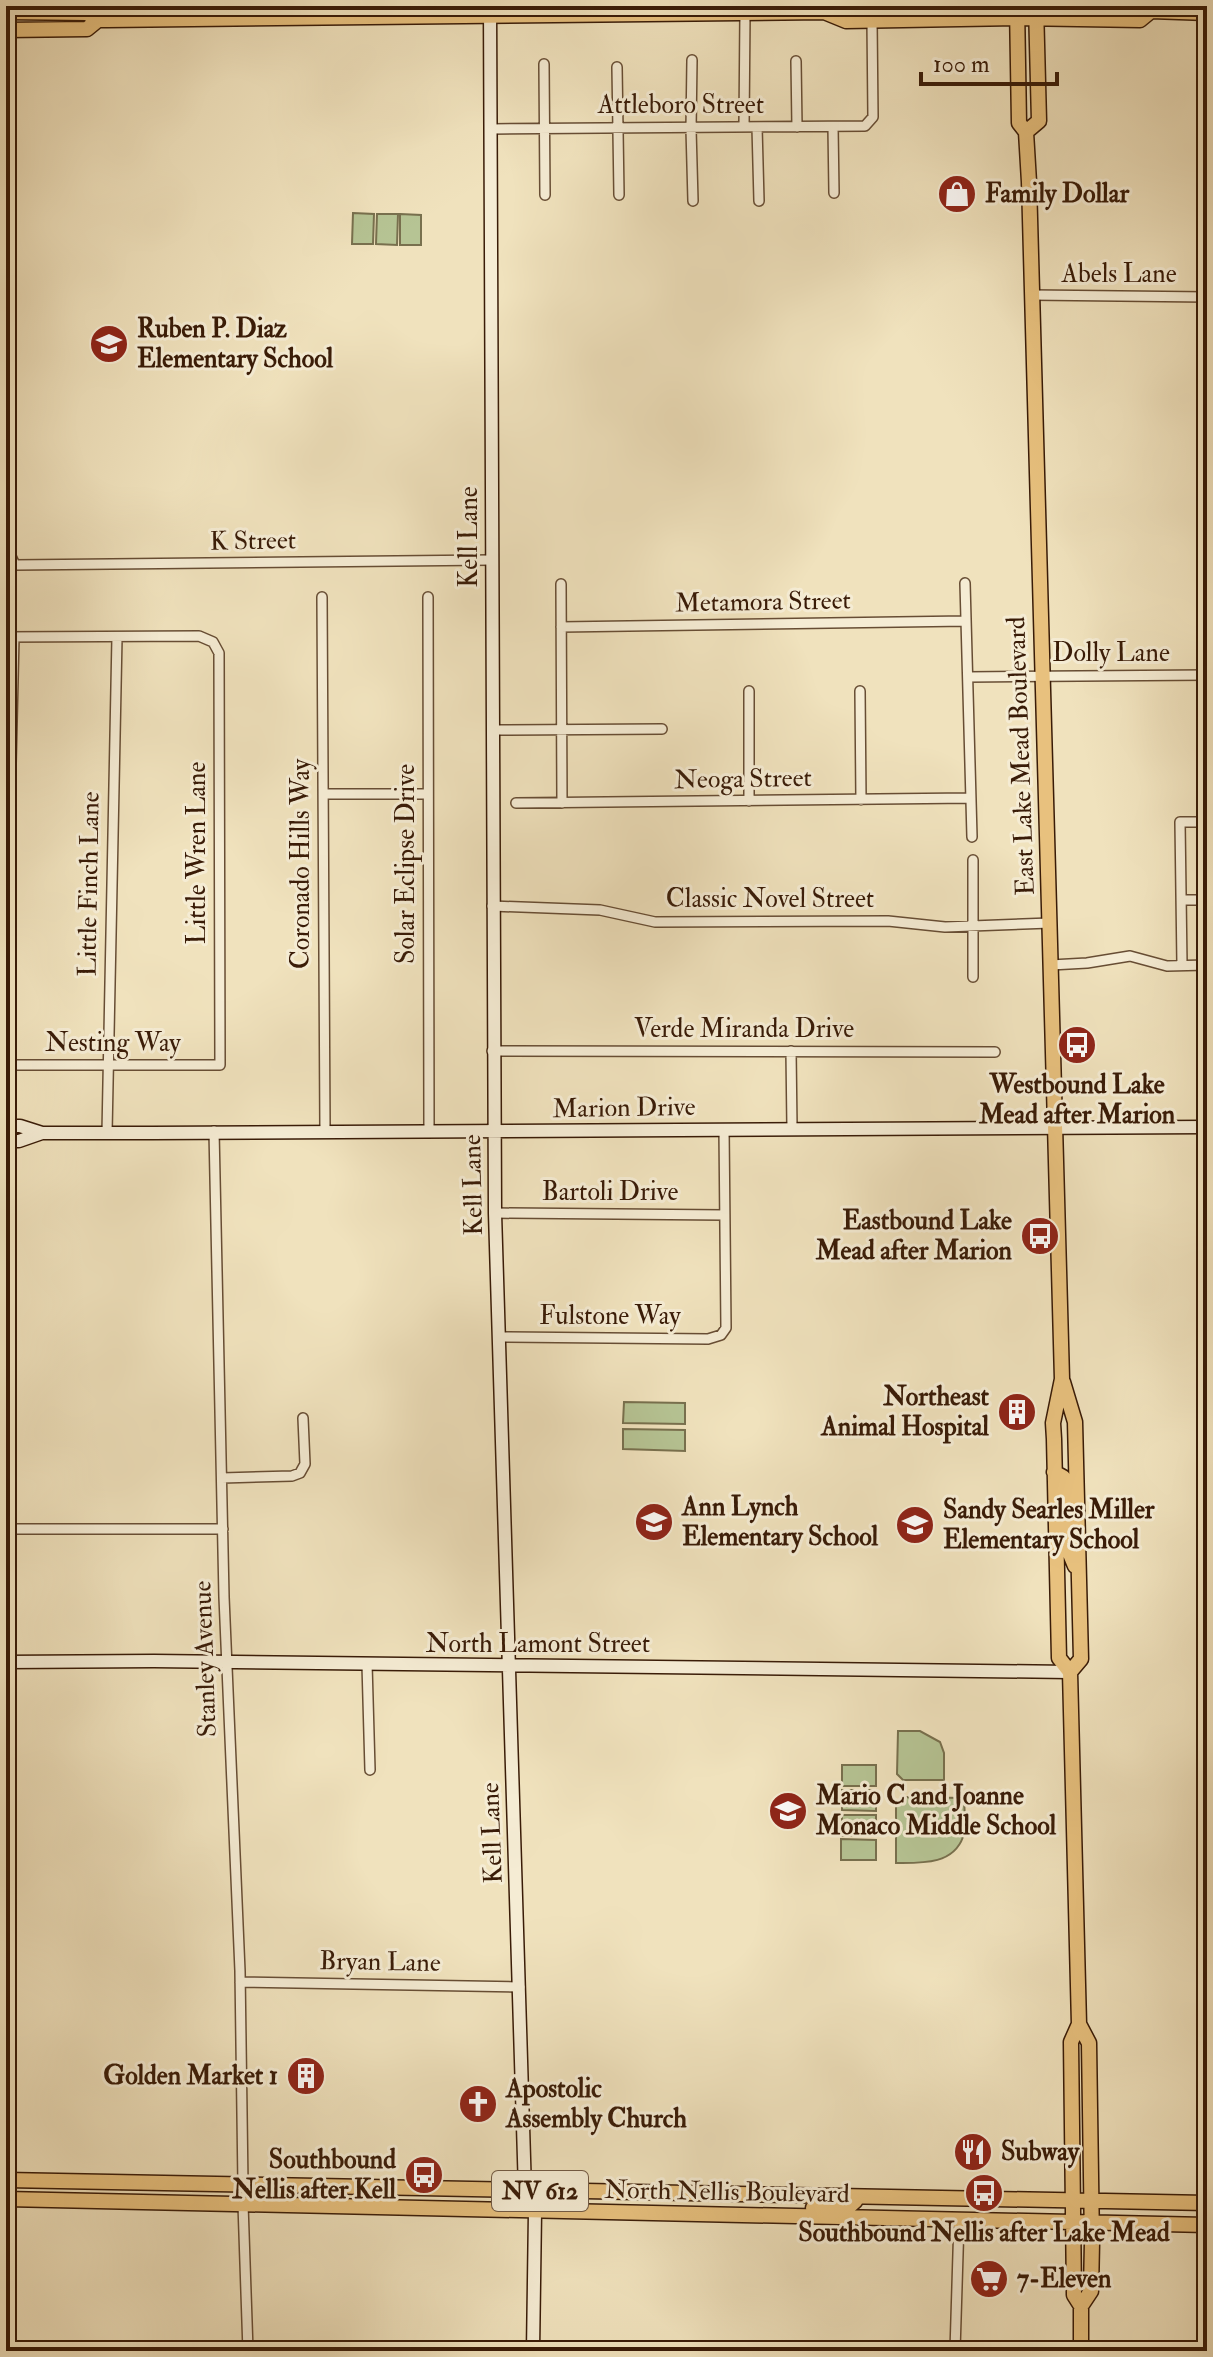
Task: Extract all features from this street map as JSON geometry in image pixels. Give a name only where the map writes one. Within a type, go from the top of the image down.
[{"type":"main road","points":[[6,12],[87,13],[98,20],[490,11],[745,13],[830,9],[846,21],[1017,12],[1140,20],[1148,9],[1207,13]]},
{"type":"main road","name":"East Lake Mead Boulevard","points":[[1017,12],[1019,123],[1026,132],[1032,295],[1056,1127],[1062,1379],[1053,1423],[1054,1472],[1059,1658],[1070,1672],[1079,2024],[1071,2042],[1074,2295],[1081,2306],[1081,2351]]},
{"type":"main road","name":"East Lake Mead Boulevard","points":[[1026,132],[1039,121],[1036,12]]},
{"type":"main road","points":[[6,30],[87,29],[98,20]]},
{"type":"main road","name":"East Lake Mead Boulevard","points":[[1062,1379],[1075,1422],[1081,1659],[1070,1672]]},
{"type":"main road","points":[[1054,1472],[1063,1477],[1068,1549],[1079,1574]]},
{"type":"main road","name":"East Lake Mead Boulevard","points":[[1079,2024],[1089,2043],[1093,2202],[1091,2291],[1081,2306]]},
{"type":"main road","name":"North Nellis Boulevard","points":[[6,2180],[1207,2203]]},
{"type":"main road","points":[[774,2216],[806,2208],[848,2208],[858,2197]]},
{"type":"main road","name":"North Nellis Boulevard","points":[[6,2199],[1207,2225]]},
{"type":"street","name":"Kell Lane","points":[[490,11],[492,1051],[525,2191],[535,2212],[533,2351]]},
{"type":"street","points":[[744,127],[745,13]]},
{"type":"street","name":"Attleboro Street","points":[[492,129],[544,126],[691,129],[865,126],[873,117],[872,21]]},
{"type":"street","points":[[692,60],[693,201]]},
{"type":"street","points":[[796,61],[797,127]]},
{"type":"street","points":[[544,64],[545,195]]},
{"type":"street","points":[[617,67],[619,195]]},
{"type":"street","points":[[757,127],[759,201]]},
{"type":"street","points":[[833,127],[834,193]]},
{"type":"street","name":"Abels Lane","points":[[1032,295],[1207,297]]},
{"type":"street","name":"K Street","points":[[6,521],[11,563],[491,560]]},
{"type":"street","points":[[965,583],[972,837]]},
{"type":"street","points":[[561,584],[562,803]]},
{"type":"street","name":"Coronado Hills Way","points":[[322,597],[325,1130]]},
{"type":"street","name":"Solar Eclipse Drive","points":[[428,597],[429,1131]]},
{"type":"street","name":"Metamora Street","points":[[561,627],[966,621]]},
{"type":"street","name":"Little Wren Lane","points":[[117,637],[199,636],[213,642],[219,653],[220,1065]]},
{"type":"street","points":[[6,975],[10,637],[117,637]]},
{"type":"street","name":"Little Finch Lane","points":[[107,1133],[117,637]]},
{"type":"street","name":"Dolly Lane","points":[[968,677],[1207,675]]},
{"type":"street","points":[[749,691],[749,801]]},
{"type":"street","points":[[860,691],[861,800]]},
{"type":"street","points":[[492,730],[662,729]]},
{"type":"street","points":[[323,794],[428,794]]},
{"type":"street","name":"Neoga Street","points":[[516,803],[971,798]]},
{"type":"street","points":[[1182,965],[1180,822],[1207,822]]},
{"type":"street","points":[[973,860],[973,977]]},
{"type":"street","points":[[1181,900],[1207,900]]},
{"type":"street","name":"Classic Novel Street","points":[[492,906],[600,910],[655,922],[888,921],[945,927],[1050,923]]},
{"type":"street","points":[[1051,965],[1130,956],[1167,966],[1207,965]]},
{"type":"street","name":"Verde Miranda Drive","points":[[492,1051],[995,1052]]},
{"type":"street","points":[[791,1051],[792,1128]]},
{"type":"street","name":"Nesting Way","points":[[6,1065],[220,1065]]},
{"type":"street","name":"Marion Drive","points":[[6,1126],[20,1126],[42,1133],[1207,1127]]},
{"type":"street","points":[[724,1129],[724,1215]]},
{"type":"street","name":"Stanley Avenue","points":[[214,1131],[223,1529],[240,1982],[243,2185]]},
{"type":"street","name":"Marion Drive","points":[[6,1141],[19,1141],[42,1133]]},
{"type":"street","name":"Bartoli Drive","points":[[495,1213],[724,1215]]},
{"type":"street","name":"Fulstone Way","points":[[499,1337],[708,1339],[721,1335],[726,1328],[724,1215]]},
{"type":"street","points":[[222,1478],[292,1476],[300,1473],[305,1464],[303,1418]]},
{"type":"street","points":[[6,1529],[223,1529]]},
{"type":"street","name":"North Lamont Street","points":[[6,1662],[1070,1672]]},
{"type":"street","points":[[367,1664],[370,1770]]},
{"type":"street","name":"Bryan Lane","points":[[240,1982],[520,1987]]},
{"type":"street","points":[[243,2204],[248,2351]]},
{"type":"street","points":[[955,2351],[959,2221]]},
{"type":"green space","points":[[353,213],[374,214],[373,244],[352,244]]},
{"type":"green space","points":[[377,214],[398,214],[397,245],[376,244]]},
{"type":"green space","points":[[400,214],[421,215],[421,245],[400,245]]},
{"type":"green space","points":[[624,1402],[685,1403],[685,1424],[623,1423]]},
{"type":"green space","points":[[623,1429],[685,1430],[685,1451],[623,1449]]},
{"type":"green space","points":[[898,1731],[920,1731],[940,1742],[944,1753],[944,1780],[903,1780],[897,1774]]},
{"type":"green space","points":[[842,1765],[876,1765],[876,1786],[842,1786]]},
{"type":"green space","points":[[842,1790],[876,1790],[876,1811],[842,1810]]},
{"type":"green space","points":[[903,1797],[964,1798],[964,1833],[952,1853],[935,1860],[896,1863],[896,1803]]},
{"type":"green space","points":[[842,1815],[876,1815],[876,1836],[842,1836]]},
{"type":"green space","points":[[841,1839],[876,1840],[876,1860],[841,1860]]},
{"type":"place","name":"Family Dollar","points":[[957,194]]},
{"type":"place","name":"Ruben P. Diaz Elementary School","points":[[109,344]]},
{"type":"place","name":"Westbound Lake Mead after Marion","points":[[1077,1045]]},
{"type":"place","name":"Eastbound Lake Mead after Marion","points":[[1040,1236]]},
{"type":"place","name":"Northeast Animal Hospital","points":[[1017,1412]]},
{"type":"place","name":"Ann Lynch Elementary School","points":[[654,1522]]},
{"type":"place","name":"Sandy Searles Miller Elementary School","points":[[915,1525]]},
{"type":"place","name":"Mario C and Joanne Monaco Middle School","points":[[788,1811]]},
{"type":"place","name":"Golden Market 1","points":[[306,2076]]},
{"type":"place","name":"Apostolic Assembly Church","points":[[478,2104]]},
{"type":"place","name":"Subway","points":[[973,2152]]},
{"type":"place","name":"Southbound Nellis after Kell","points":[[424,2175]]},
{"type":"place","name":"Southbound Nellis after Lake Mead","points":[[984,2193]]},
{"type":"place","name":"7-Eleven","points":[[989,2279]]}]
